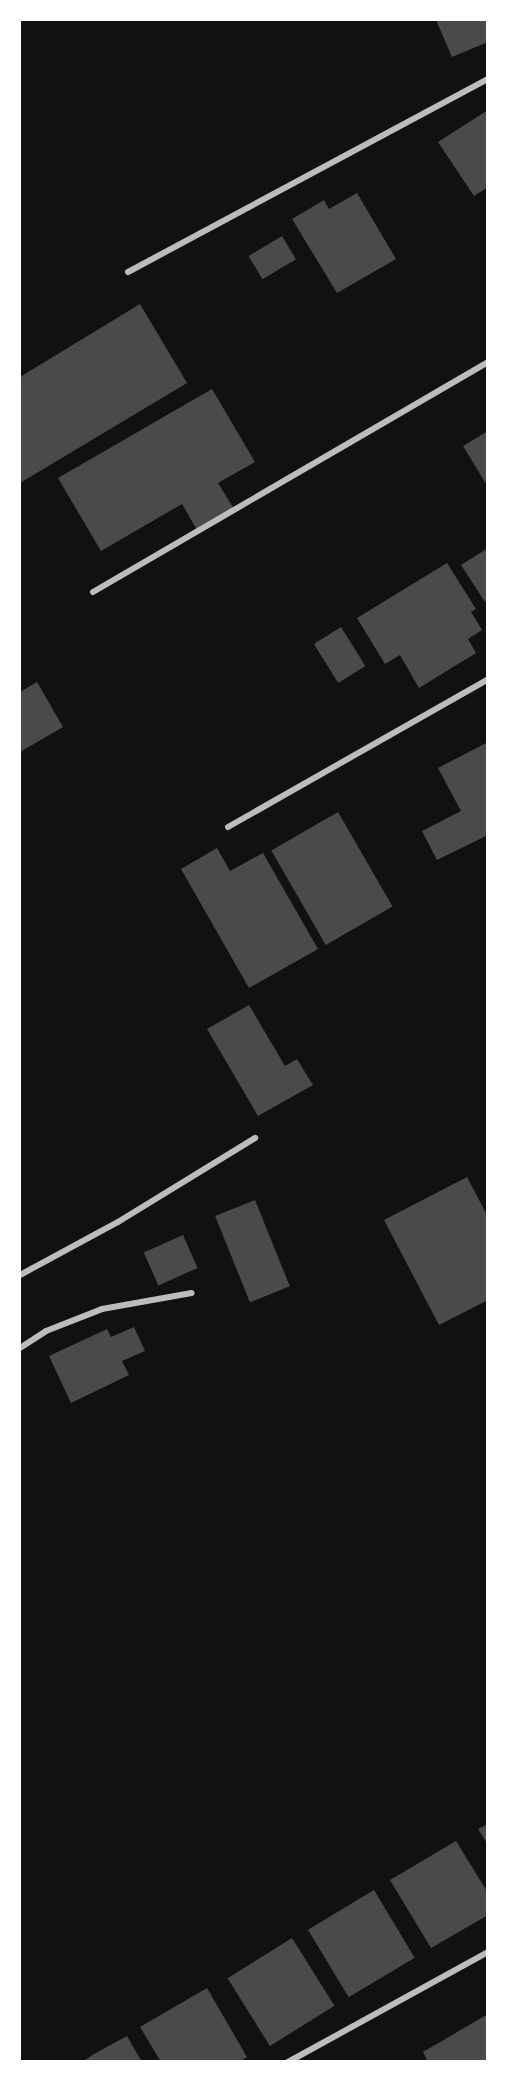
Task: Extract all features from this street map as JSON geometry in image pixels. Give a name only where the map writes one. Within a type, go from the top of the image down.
[{"type":"street","points":[[128,272],[488,79]]},
{"type":"street","points":[[93,592],[488,362]]},
{"type":"street","points":[[228,827],[488,679]]},
{"type":"street","points":[[20,1275],[118,1222],[255,1138]]},
{"type":"street","points":[[20,1348],[46,1331],[102,1309],[192,1293]]},
{"type":"street","points":[[288,2061],[488,1952]]},
{"type":"building","points":[[436,20],[488,20],[488,42],[452,57]]},
{"type":"building","points":[[488,110],[488,187],[474,196],[438,142]]},
{"type":"building","points":[[357,193],[396,259],[337,293],[292,219],[324,200],[329,209]]},
{"type":"building","points":[[282,236],[296,259],[262,279],[249,256]]},
{"type":"building","points":[[140,304],[187,383],[20,483],[20,377]]},
{"type":"building","points":[[212,389],[255,462],[218,483],[234,509],[197,530],[182,504],[101,551],[58,478]]},
{"type":"building","points":[[488,431],[488,487],[463,446]]},
{"type":"building","points":[[488,548],[488,600],[485,602],[461,565]]},
{"type":"building","points":[[447,563],[476,609],[471,612],[482,630],[468,639],[476,653],[419,688],[400,655],[385,664],[357,618]]},
{"type":"building","points":[[341,627],[365,666],[338,683],[314,644]]},
{"type":"building","points":[[37,682],[63,727],[20,752],[20,692]]},
{"type":"building","points":[[488,742],[488,835],[437,860],[422,831],[461,811],[438,768]]},
{"type":"building","points":[[338,812],[393,906],[326,945],[271,850]]},
{"type":"building","points":[[217,848],[230,871],[263,853],[318,949],[249,988],[181,869]]},
{"type":"building","points":[[249,1005],[285,1066],[297,1059],[313,1085],[258,1116],[207,1029]]},
{"type":"building","points":[[467,1177],[488,1217],[488,1300],[439,1325],[384,1220]]},
{"type":"building","points":[[255,1200],[290,1286],[250,1302],[215,1216]]},
{"type":"building","points":[[183,1235],[198,1268],[158,1285],[144,1252]]},
{"type":"building","points":[[134,1327],[145,1351],[122,1361],[129,1375],[71,1403],[49,1356],[107,1329],[111,1337]]},
{"type":"building","points":[[488,1824],[488,1845],[478,1829]]},
{"type":"building","points":[[456,1841],[488,1893],[488,1915],[431,1948],[390,1880]]},
{"type":"building","points":[[374,1890],[415,1958],[349,1997],[308,1930]]},
{"type":"building","points":[[292,1938],[334,2006],[270,2046],[228,1978]]},
{"type":"building","points":[[207,1988],[247,2057],[239,2062],[161,2062],[140,2027]]},
{"type":"building","points":[[488,2014],[488,2062],[428,2062],[423,2052]]},
{"type":"building","points":[[127,2036],[142,2062],[82,2062],[94,2054]]}]
